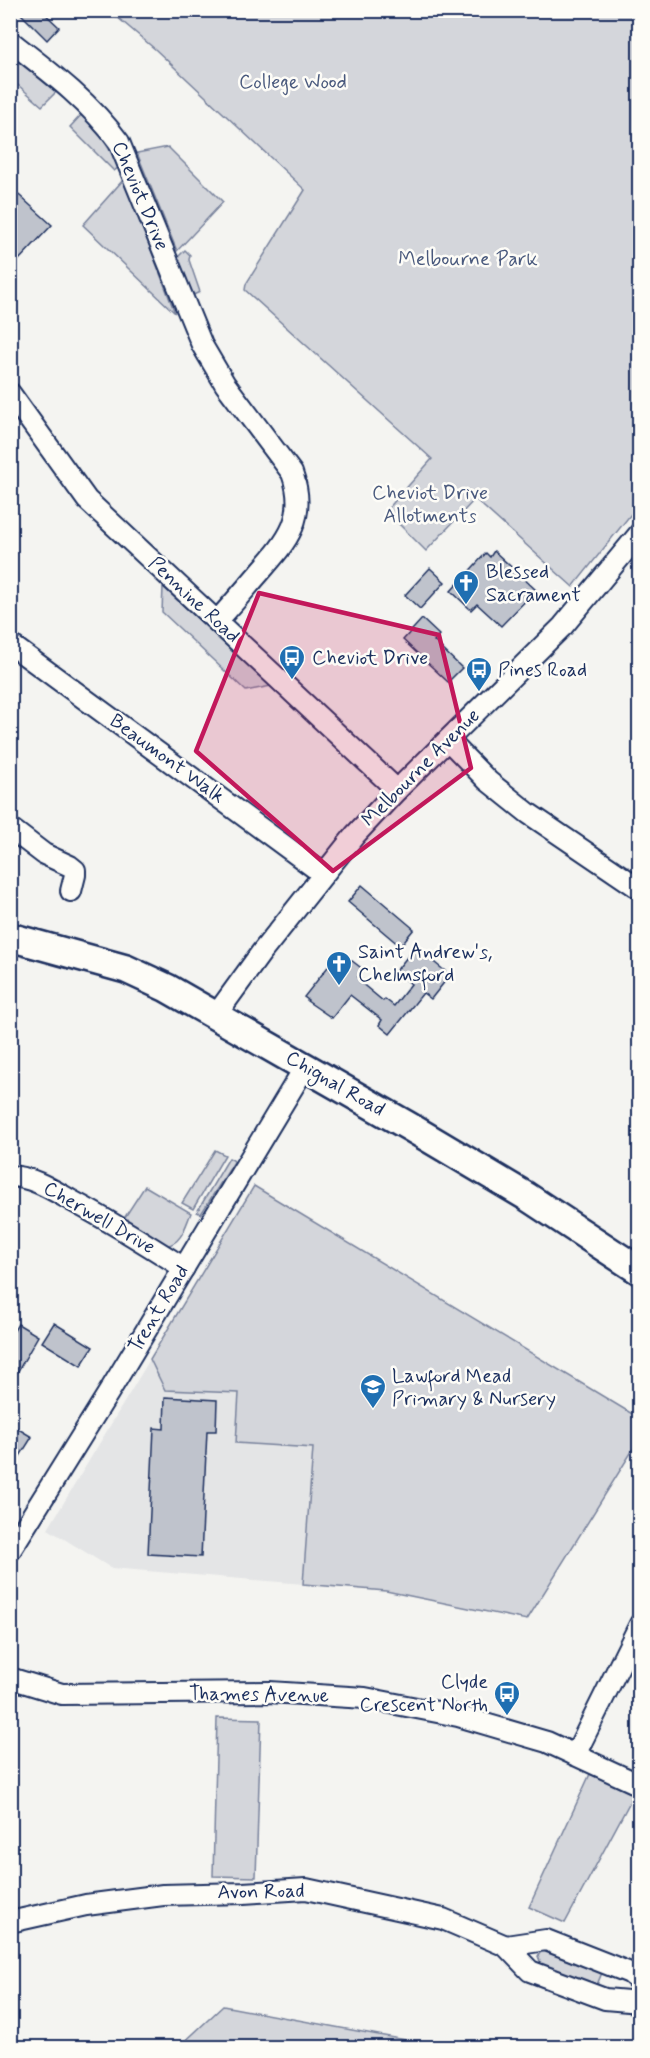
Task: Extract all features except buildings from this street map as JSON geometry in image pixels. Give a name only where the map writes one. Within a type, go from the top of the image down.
[{"type":"street","name":"Cheviot Drive","points":[[10,41],[62,81],[93,111],[119,142],[202,345],[225,384],[281,457],[298,488],[296,520],[286,543],[217,621]]},
{"type":"street","name":"Pennine Road","points":[[10,393],[87,500],[397,790]]},
{"type":"street","name":"Melbourne Avenue","points":[[216,1015],[255,961],[355,835],[397,790],[563,626],[639,532]]},
{"type":"street","name":"Beaumont Walk","points":[[10,644],[323,874]]},
{"type":"street","points":[[447,740],[488,781],[528,813],[639,889]]},
{"type":"street","points":[[10,828],[44,854],[75,870],[71,891]]},
{"type":"street","name":"Chignal Road","points":[[10,937],[126,969],[167,987],[526,1196],[638,1268]]},
{"type":"street","name":"Trent Road","points":[[10,1551],[305,1067]]},
{"type":"street","name":"Cherwell Drive","points":[[10,1176],[29,1179],[43,1185],[118,1226],[184,1268]]},
{"type":"street","points":[[575,1755],[639,1624]]},
{"type":"street","name":"Thames Avenue","points":[[10,1678],[62,1694],[269,1692],[365,1698],[458,1716],[547,1742],[639,1785]]},
{"type":"street","name":"Avon Road","points":[[10,1922],[86,1905],[163,1895],[306,1889],[443,1919],[506,1946],[530,1971],[604,1999],[639,2002]]},
{"type":"street","points":[[506,1946],[546,1940],[630,1973],[639,1982]]},
{"type":"highlighted area","points":[[259,593],[439,635],[471,768],[333,871],[196,751]]},
{"type":"shaded area","name":"Lawford Mead Primary & Nursery","points":[[254,1186],[639,1418],[639,1440],[527,1620],[386,1591],[111,1568],[48,1529]]},
{"type":"green space","name":"Melbourne Park","points":[[110,11],[639,11],[639,504],[573,587],[475,499],[426,551],[386,511],[432,459],[245,290],[246,284],[305,190],[156,50]]},
{"type":"green space","points":[[10,53],[58,90],[42,106],[11,79]]},
{"type":"green space","points":[[83,113],[120,166],[114,171],[70,127]]},
{"type":"green space","points":[[168,147],[223,202],[177,251],[137,153]]},
{"type":"green space","points":[[124,179],[175,313],[83,225]]},
{"type":"green space","points":[[185,250],[190,255],[189,260],[200,292],[191,296],[178,257]]},
{"type":"green space","points":[[163,587],[271,686],[246,691],[162,612]]},
{"type":"green space","points":[[215,1150],[225,1155],[193,1209],[182,1203]]},
{"type":"green space","points":[[229,1158],[234,1162],[201,1214],[197,1212]]},
{"type":"green space","points":[[145,1186],[191,1213],[176,1242],[166,1246],[123,1220]]},
{"type":"green space","name":"Lawford Mead Primary & Nursery","points":[[254,1186],[639,1418],[639,1440],[527,1620],[386,1591],[303,1584],[313,1448],[236,1443],[239,1393],[165,1390],[150,1359]]},
{"type":"green space","points":[[217,1718],[261,1719],[256,1877],[213,1876]]},
{"type":"green space","points":[[590,1774],[634,1794],[565,1923],[529,1907]]},
{"type":"green space","points":[[543,1948],[604,1968],[596,1987],[541,1964],[538,1956]]},
{"type":"green space","points":[[223,2006],[443,2047],[179,2047]]},
{"type":"place","name":"Blessed Sacrament","points":[[466,606]]},
{"type":"place","name":"Cheviot Drive","points":[[292,681]]},
{"type":"place","name":"Pines Road","points":[[479,693]]},
{"type":"place","name":"Saint Andrew's, Chelmsford","points":[[339,987]]},
{"type":"place","name":"Lawford Mead Primary & Nursery","points":[[373,1410]]},
{"type":"place","name":"Clyde Crescent North","points":[[507,1717]]},
{"type":"park label","name":"College Wood","points":[[293,82]]},
{"type":"park label","name":"Cheviot Drive Allotments","points":[[430,504]]}]
